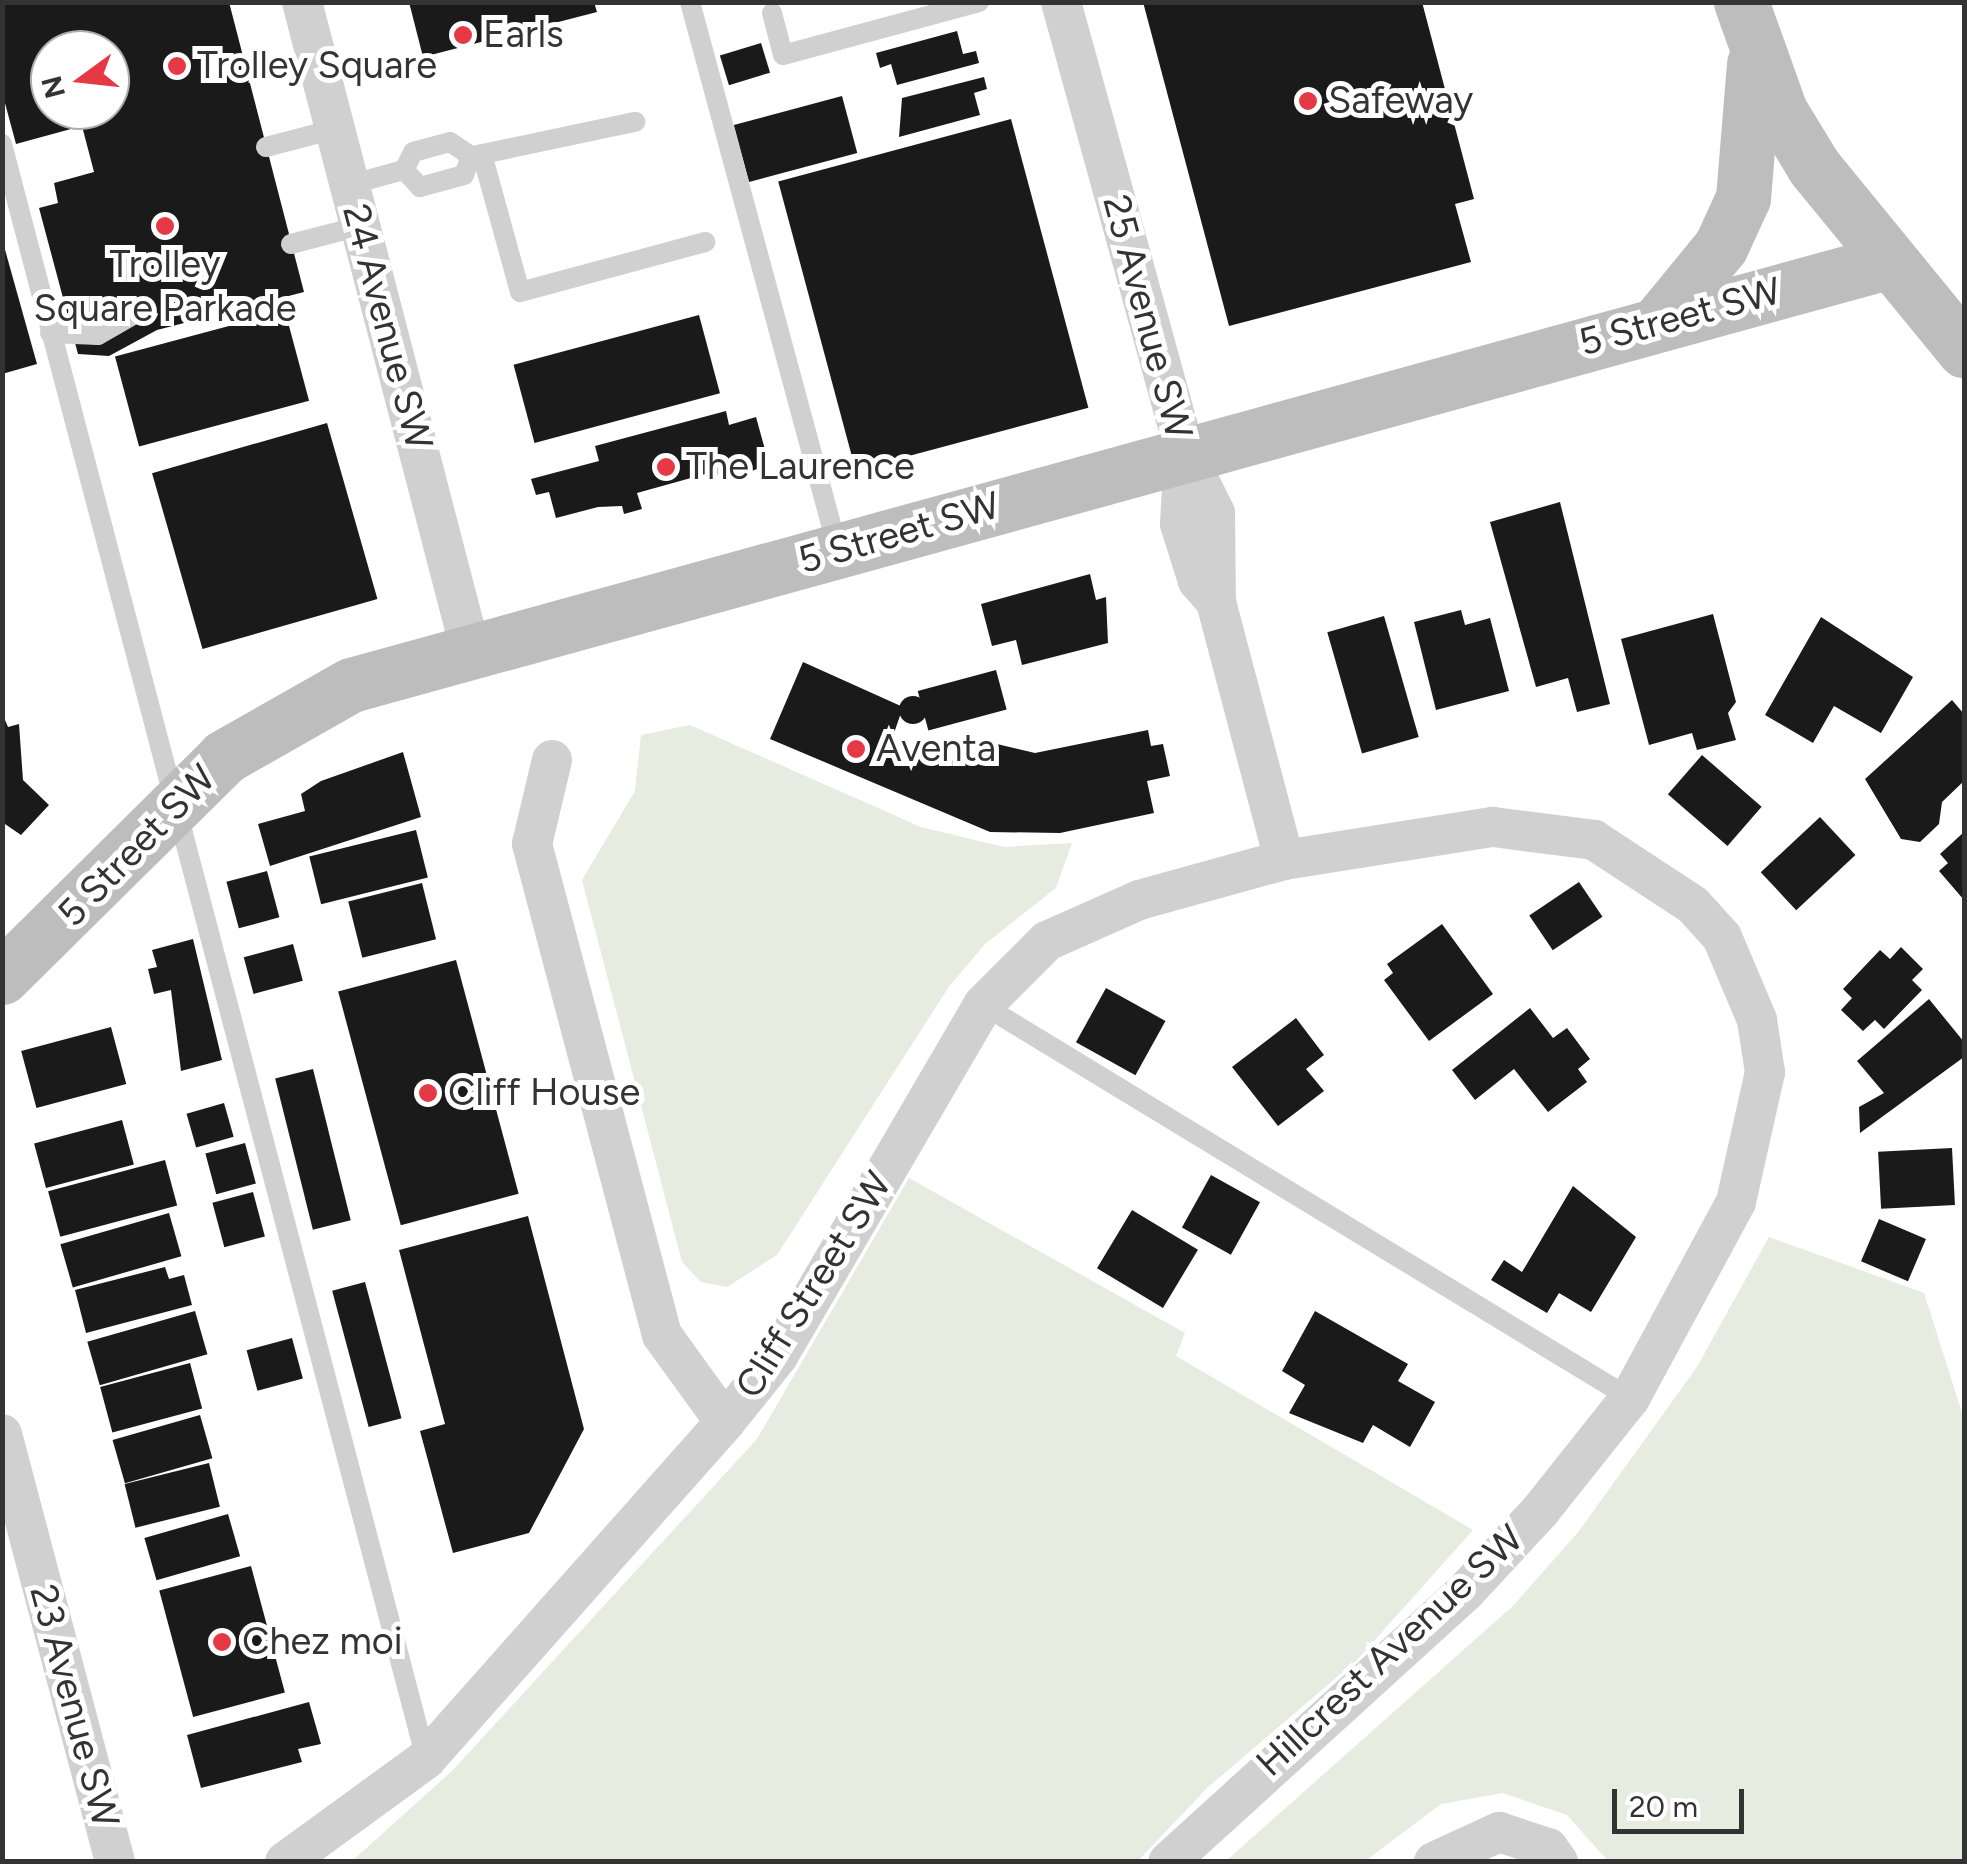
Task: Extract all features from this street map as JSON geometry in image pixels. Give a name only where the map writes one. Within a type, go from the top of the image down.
[{"type":"street","name":"24 Avenue SW","points":[[302,2],[471,652]]},
{"type":"street","name":"25 Avenue SW","points":[[1060,2],[1184,450],[1180,524],[1198,581],[1216,602],[1284,860]]},
{"type":"street","points":[[1748,26],[1814,167],[1964,350]]},
{"type":"street","points":[[1658,323],[1721,246],[1743,198],[1748,26]]},
{"type":"street","name":"5 Street SW","points":[[2,977],[224,756],[285,715],[471,652],[1184,450],[1890,262]]},
{"type":"street","points":[[552,760],[532,844],[662,1335],[725,1422]]},
{"type":"street","name":"Hillcrest Avenue SW","points":[[1168,1862],[1465,1592],[1630,1398],[1736,1202],[1765,1072],[1756,1020],[1722,936],[1662,878],[1594,840],[1545,827],[1284,860]]},
{"type":"street","name":"Cliff Street SW","points":[[285,1862],[426,1759],[725,1422],[778,1356],[983,1005],[1046,941],[1139,900],[1284,860]]},
{"type":"street","name":"23 Avenue SW","points":[[2,1434],[115,1862]]},
{"type":"street","points":[[1434,1862],[1499,1832],[1548,1848],[1558,1862]]},
{"type":"lane","points":[[690,2],[838,550]]},
{"type":"lane","points":[[772,13],[783,55],[979,2]]},
{"type":"lane","points":[[349,185],[404,170],[413,152],[450,142],[477,155],[516,154],[635,122]]},
{"type":"lane","points":[[266,147],[335,129]]},
{"type":"lane","points":[[2,144],[173,810],[426,1759]]},
{"type":"lane","points":[[404,170],[420,187],[464,174],[477,155]]},
{"type":"lane","points":[[477,155],[520,292],[705,242]]},
{"type":"lane","points":[[291,244],[360,226]]},
{"type":"lane","points":[[50,333],[98,335],[132,314]]},
{"type":"lane","points":[[983,1005],[1630,1398]]},
{"type":"shaded area","points":[[690,725],[921,827],[1004,847],[1072,843],[1056,888],[985,944],[948,988],[777,1255],[727,1287],[701,1282],[682,1262],[582,880],[635,791],[641,735]]},
{"type":"shaded area","points":[[909,1178],[1185,1333],[1176,1356],[1473,1530],[1358,1659],[1207,1788],[1138,1861],[352,1861],[452,1771],[757,1439]]},
{"type":"shaded area","points":[[1769,1237],[1924,1293],[1964,1419],[1964,1861],[1608,1861],[1567,1815],[1503,1793],[1441,1804],[1365,1861],[1226,1861],[1514,1605],[1579,1531],[1697,1367]]},
{"type":"building","name":"Trolley Square Parkade","points":[[2,2],[229,2],[304,292],[157,330],[109,356],[78,354],[39,208],[58,203],[54,183],[94,172],[83,130],[130,130],[130,30],[30,30],[30,130],[67,130],[16,144],[2,92]]},
{"type":"building","name":"Earls","points":[[409,2],[594,2],[597,12],[423,57]]},
{"type":"building","name":"Safeway","points":[[1143,2],[1422,2],[1474,199],[1455,204],[1471,262],[1229,326]]},
{"type":"building","points":[[957,31],[963,54],[976,51],[979,63],[897,85],[891,64],[880,68],[876,53]]},
{"type":"building","points":[[761,43],[770,73],[729,85],[720,56]]},
{"type":"building","points":[[984,77],[987,89],[974,93],[980,115],[899,137],[902,98]]},
{"type":"building","points":[[842,96],[857,153],[749,182],[734,125]]},
{"type":"building","points":[[1011,119],[1088,408],[856,470],[778,181]]},
{"type":"building","points":[[2,239],[37,364],[2,374]]},
{"type":"building","points":[[285,311],[309,401],[139,446],[115,357]]},
{"type":"building","points":[[699,315],[720,393],[535,443],[514,365]]},
{"type":"building","name":"The Laurence","points":[[726,411],[729,425],[756,417],[769,464],[721,484],[716,471],[637,493],[642,509],[624,514],[622,506],[598,507],[556,518],[549,492],[536,495],[531,479],[599,461],[595,446]]},
{"type":"building","points":[[327,423],[377,599],[202,649],[152,473]]},
{"type":"building","points":[[1560,502],[1610,704],[1577,712],[1568,678],[1536,687],[1490,522]]},
{"type":"building","points":[[1090,574],[1096,600],[1106,597],[1108,643],[1022,665],[1016,640],[992,646],[981,604]]},
{"type":"building","points":[[1461,610],[1465,625],[1490,618],[1509,691],[1436,710],[1414,622]]},
{"type":"building","points":[[1713,614],[1736,702],[1728,713],[1736,740],[1697,750],[1692,733],[1649,745],[1621,639]]},
{"type":"building","points":[[1384,616],[1419,737],[1362,753],[1327,632]]},
{"type":"building","points":[[1821,617],[1913,677],[1881,733],[1834,706],[1813,743],[1765,715]]},
{"type":"building","name":"Aventa","points":[[803,662],[903,707],[893,736],[951,763],[960,744],[977,751],[980,740],[1035,753],[1148,730],[1151,746],[1163,744],[1170,776],[1147,781],[1154,813],[1060,833],[990,832],[770,739]]},
{"type":"building","points":[[996,670],[1007,710],[928,731],[918,691]]},
{"type":"building","points":[[913,696],[923,700],[927,710],[923,720],[913,724],[903,720],[899,710],[903,700]]},
{"type":"building","points":[[1952,700],[1964,714],[1964,781],[1942,802],[1939,824],[1920,842],[1901,839],[1865,779]]},
{"type":"building","points":[[2,713],[8,727],[19,724],[23,780],[49,805],[21,835],[2,822]]},
{"type":"building","points":[[403,752],[421,817],[270,866],[258,824],[305,811],[301,794],[321,781]]},
{"type":"building","points":[[1702,755],[1762,807],[1728,846],[1668,794]]},
{"type":"building","points":[[1820,817],[1855,855],[1796,910],[1761,872]]},
{"type":"building","points":[[416,830],[428,878],[321,904],[309,857]]},
{"type":"building","points":[[1964,832],[1964,900],[1939,871],[1948,863],[1940,854]]},
{"type":"building","points":[[267,871],[279,917],[239,928],[226,882]]},
{"type":"building","points":[[1579,882],[1602,917],[1553,950],[1529,916]]},
{"type":"building","points":[[422,883],[436,939],[362,958],[348,901]]},
{"type":"building","points":[[1442,924],[1493,994],[1429,1041],[1384,980],[1393,973],[1387,964]]},
{"type":"building","points":[[193,939],[222,1060],[181,1071],[171,990],[154,994],[148,969],[157,967],[152,950]]},
{"type":"building","points":[[293,944],[303,981],[254,994],[244,957]]},
{"type":"building","points":[[1901,947],[1923,969],[1912,980],[1922,990],[1884,1029],[1875,1020],[1863,1031],[1841,1010],[1852,998],[1843,989],[1880,950],[1890,959]]},
{"type":"building","name":"Cliff House","points":[[456,960],[519,1194],[401,1225],[338,992]]},
{"type":"building","points":[[1106,988],[1165,1021],[1135,1075],[1076,1042]]},
{"type":"building","points":[[1929,999],[1964,1042],[1964,1057],[1860,1133],[1859,1107],[1884,1093],[1857,1061]]},
{"type":"building","points":[[1530,1008],[1553,1038],[1567,1028],[1590,1059],[1578,1069],[1587,1082],[1548,1112],[1514,1069],[1475,1100],[1452,1070]]},
{"type":"building","points":[[1296,1018],[1324,1055],[1306,1069],[1324,1091],[1278,1126],[1232,1067]]},
{"type":"building","points":[[111,1027],[126,1084],[36,1108],[21,1051]]},
{"type":"building","points":[[313,1069],[351,1220],[313,1230],[275,1078]]},
{"type":"building","points":[[224,1103],[234,1137],[196,1147],[187,1114]]},
{"type":"building","points":[[122,1120],[134,1164],[46,1188],[34,1144]]},
{"type":"building","points":[[245,1143],[256,1184],[216,1194],[205,1154]]},
{"type":"building","points":[[1952,1148],[1955,1205],[1881,1209],[1878,1152]]},
{"type":"building","points":[[165,1160],[177,1205],[60,1237],[48,1191]]},
{"type":"building","points":[[1211,1175],[1260,1202],[1231,1255],[1182,1227]]},
{"type":"building","points":[[1573,1186],[1636,1237],[1591,1312],[1559,1293],[1547,1313],[1491,1280],[1504,1260],[1522,1272]]},
{"type":"building","points":[[253,1192],[265,1236],[224,1247],[212,1203]]},
{"type":"building","points":[[1132,1210],[1198,1250],[1163,1308],[1097,1268]]},
{"type":"building","points":[[169,1213],[181,1256],[73,1287],[60,1244]]},
{"type":"building","points":[[528,1216],[584,1429],[529,1533],[453,1553],[420,1431],[445,1424],[399,1250]]},
{"type":"building","points":[[1879,1219],[1926,1239],[1908,1281],[1861,1261]]},
{"type":"building","points":[[165,1267],[169,1279],[184,1275],[192,1305],[86,1333],[75,1290]]},
{"type":"building","points":[[365,1282],[401,1418],[369,1427],[332,1291]]},
{"type":"building","points":[[195,1311],[207,1354],[100,1385],[87,1342]]},
{"type":"building","points":[[1315,1311],[1408,1364],[1398,1381],[1435,1402],[1410,1447],[1373,1425],[1363,1443],[1289,1413],[1305,1385],[1282,1371]]},
{"type":"building","points":[[292,1338],[303,1379],[257,1391],[247,1350]]},
{"type":"building","points":[[190,1363],[202,1408],[112,1432],[100,1387]]},
{"type":"building","points":[[200,1415],[212,1458],[125,1483],[113,1440]]},
{"type":"building","points":[[209,1463],[220,1507],[135,1528],[125,1484]]},
{"type":"building","points":[[228,1514],[240,1556],[156,1580],[144,1538]]},
{"type":"building","name":"Chez moi","points":[[251,1566],[285,1693],[193,1717],[159,1591]]},
{"type":"building","points":[[309,1702],[321,1744],[298,1749],[302,1762],[201,1788],[187,1735]]},
{"type":"place","name":"Earls","points":[[463,35]]},
{"type":"place","name":"Trolley Square","points":[[177,66]]},
{"type":"place","name":"Safeway","points":[[1308,101]]},
{"type":"place","name":"Trolley Square Parkade","points":[[165,226]]},
{"type":"place","name":"The Laurence","points":[[666,467]]},
{"type":"place","name":"Aventa","points":[[856,749]]},
{"type":"place","name":"Cliff House","points":[[428,1093]]},
{"type":"place","name":"Chez moi","points":[[222,1642]]}]
